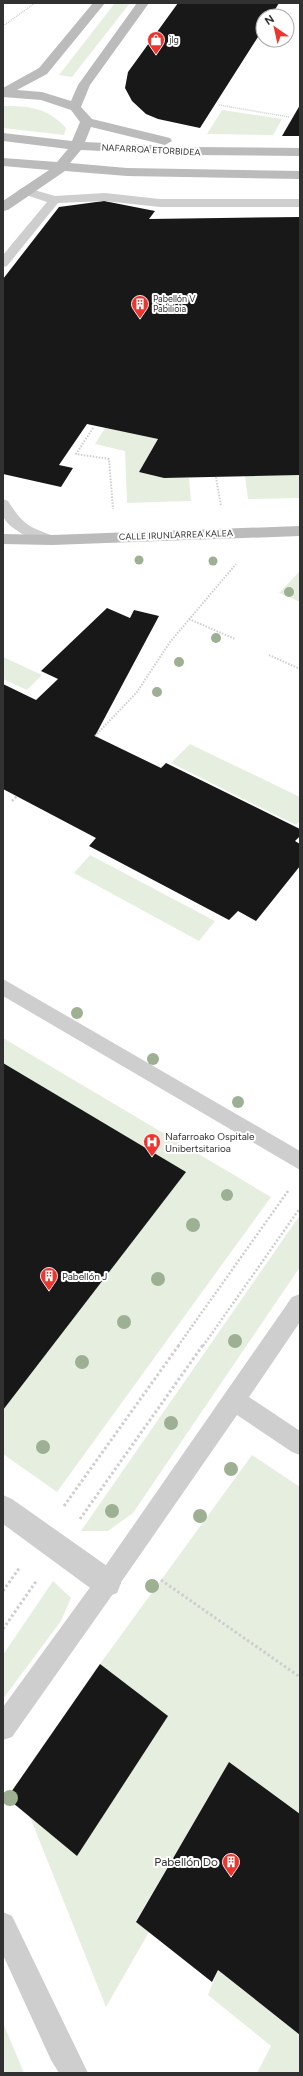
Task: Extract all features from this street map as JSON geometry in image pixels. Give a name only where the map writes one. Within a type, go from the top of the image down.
[{"type":"main road","points":[[3,93],[43,71],[99,3]]},
{"type":"main road","points":[[75,107],[84,85],[143,3]]},
{"type":"main road","points":[[3,93],[42,96],[75,107],[87,122],[77,146],[60,168],[24,191],[3,207]]},
{"type":"main road","name":"NAFARROA ETORBIDEA","points":[[87,122],[175,142],[219,146],[300,148]]},
{"type":"main road","name":"NAFARROA ETORBIDEA","points":[[3,137],[77,146],[197,153],[300,152]]},
{"type":"main road","points":[[3,162],[60,168],[191,174],[300,175]]},
{"type":"main road","points":[[3,190],[24,191]]},
{"type":"main road","name":"CALLE IRUNLARREA KALEA","points":[[3,539],[52,540],[300,531]]},
{"type":"main road","name":"CALLE IRUNLARREA KALEA","points":[[3,545],[52,540]]},
{"type":"street","points":[[3,1508],[108,1584]]},
{"type":"lane","points":[[24,191],[54,200],[105,197],[160,203],[300,203]]},
{"type":"lane","points":[[3,263],[54,200]]},
{"type":"lane","points":[[3,504],[12,520],[24,530],[52,540]]},
{"type":"lane","points":[[3,987],[300,1161]]},
{"type":"lane","points":[[3,1728],[108,1584],[300,1304]]},
{"type":"lane","points":[[234,1400],[300,1444]]},
{"type":"lane","points":[[3,1925],[61,2050],[74,2073]]},
{"type":"path","points":[[3,26],[35,3]]},
{"type":"path","points":[[219,105],[289,116]]},
{"type":"path","points":[[93,428],[76,454],[109,459],[114,512]]},
{"type":"path","points":[[216,477],[222,508]]},
{"type":"path","points":[[95,736],[137,692],[170,642],[236,564]]},
{"type":"path","points":[[189,619],[235,639]]},
{"type":"path","points":[[269,655],[300,669]]},
{"type":"path","points":[[12,801],[17,796]]},
{"type":"path","points":[[3,1629],[51,1542],[291,1187]]},
{"type":"path","points":[[3,1592],[51,1542],[300,1208]]},
{"type":"path","points":[[161,1580],[300,1677]]},
{"type":"green space","points":[[115,3],[130,3],[72,77],[59,75]]},
{"type":"green space","points":[[3,106],[30,107],[44,112],[59,121],[66,128],[64,135],[3,128]]},
{"type":"green space","points":[[222,110],[282,119],[273,135],[207,134]]},
{"type":"green space","points":[[105,428],[158,439],[139,472],[164,478],[189,478],[191,501],[127,503],[125,451],[95,444]]},
{"type":"green space","points":[[300,475],[299,498],[248,499],[245,476]]},
{"type":"green space","points":[[300,571],[300,602],[279,593]]},
{"type":"green space","points":[[3,657],[42,675],[27,690],[3,679]]},
{"type":"green space","points":[[190,744],[300,797],[300,821],[296,825],[171,763]]},
{"type":"green space","points":[[90,855],[215,921],[199,941],[74,873]]},
{"type":"green space","points":[[3,1038],[271,1197],[57,1492],[3,1454]]},
{"type":"green space","points":[[300,1215],[300,1267],[133,1513],[108,1531],[81,1531]]},
{"type":"green space","points":[[252,1455],[300,1487],[300,1814],[229,1762],[136,1921],[149,1932],[106,2007],[30,1817],[100,1664]]},
{"type":"green space","points":[[53,1581],[71,1598],[61,1621],[3,1699],[3,1655]]},
{"type":"green space","points":[[218,1970],[300,2035],[300,2073],[257,2073],[271,2046],[208,1995]]},
{"type":"green space","points":[[3,2023],[24,2073],[3,2073]]},
{"type":"building","points":[[178,3],[279,3],[276,8],[255,8],[255,42],[200,128],[158,119],[146,114],[132,101],[125,88],[128,72]]},
{"type":"building","points":[[300,105],[300,136],[282,136]]},
{"type":"building","name":"Pabellón V Pabilioia","points":[[104,201],[155,211],[149,219],[300,217],[300,475],[164,478],[139,472],[158,439],[87,424],[59,465],[73,468],[61,487],[3,474],[3,279],[59,207]]},
{"type":"building","points":[[107,608],[130,618],[134,610],[159,616],[95,736],[161,768],[166,763],[300,829],[300,836],[295,841],[300,844],[300,866],[256,921],[238,911],[229,920],[89,846],[96,838],[3,789],[3,684],[36,700],[58,679],[41,671]]},
{"type":"building","name":"Pabellón J","points":[[3,1063],[186,1172],[3,1410]]},
{"type":"building","points":[[100,1664],[168,1716],[77,1856],[7,1798]]},
{"type":"building","name":"Pabellón Do","points":[[229,1762],[300,1814],[300,2035],[218,1970],[212,1982],[136,1922]]},
{"type":"place","name":"jlg","points":[[156,55]]},
{"type":"place","name":"Pabellón V Pabilioia","points":[[140,319]]},
{"type":"place","name":"Nafarroako Ospitale Unibertsitarioa","points":[[152,1157]]},
{"type":"place","name":"Pabellón J","points":[[49,1291]]},
{"type":"place","name":"Pabellón Do","points":[[231,1877]]}]
